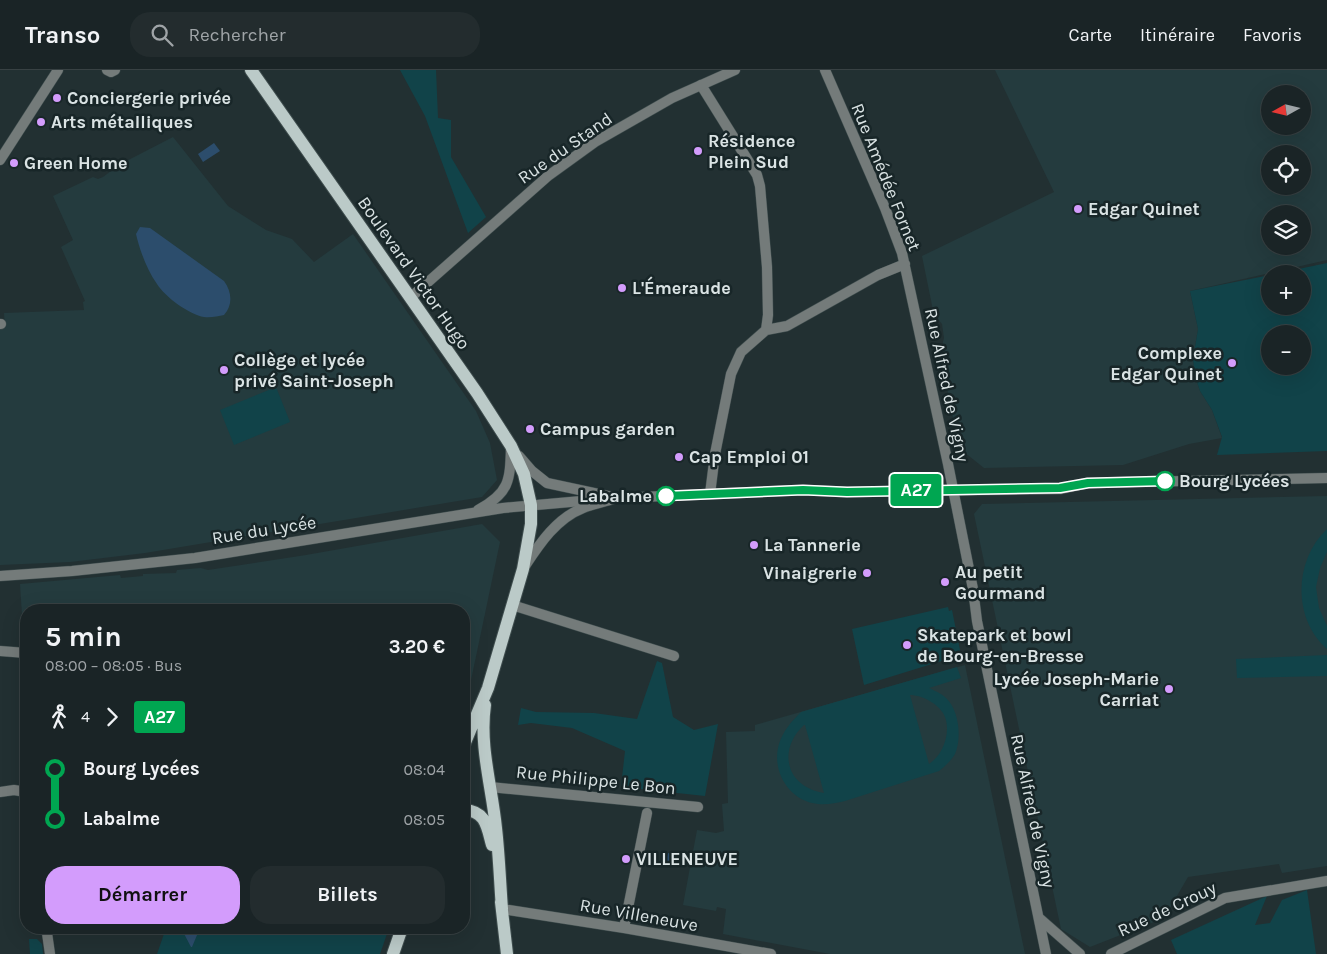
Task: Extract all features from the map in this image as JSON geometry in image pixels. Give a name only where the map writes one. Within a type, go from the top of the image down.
[{"type":"main road","name":"Boulevard Victor Hugo","points":[[252,70],[477,393],[510,446],[524,474],[531,505],[531,524],[523,569],[488,688]]},
{"type":"main road","points":[[470,720],[488,688]]},
{"type":"main road","points":[[488,688],[483,720],[486,761],[496,828],[507,954]]},
{"type":"main road","points":[[470,812],[479,814],[485,820],[493,849],[502,909]]},
{"type":"main road","points":[[392,954],[400,934]]},
{"type":"street","points":[[0,160],[58,70]]},
{"type":"street","points":[[107,70],[111,72],[116,70]]},
{"type":"street","name":"Rue du Stand","points":[[410,298],[548,176],[595,142],[672,98],[735,70]]},
{"type":"street","name":"Rue Amédée Fornet","points":[[766,330],[787,326],[878,274],[904,264],[885,208],[825,70]]},
{"type":"street","points":[[701,85],[757,175],[760,186],[767,267],[768,315],[766,330],[741,352],[731,374],[715,454],[710,494]]},
{"type":"street","name":"Rue Alfred de Vigny","points":[[904,264],[953,490],[973,589],[977,622],[1046,954]]},
{"type":"street","points":[[510,446],[532,471],[547,483],[617,498]]},
{"type":"street","points":[[472,513],[498,496],[507,486],[510,446]]},
{"type":"street","points":[[523,569],[538,546],[560,522],[583,508],[617,498],[803,490],[847,492],[1060,488],[1088,483],[1327,478]]},
{"type":"street","name":"Rue du Lycée","points":[[0,576],[72,571],[195,558],[472,513],[531,505],[617,498]]},
{"type":"street","points":[[512,606],[674,656]]},
{"type":"street","points":[[0,651],[20,652]]},
{"type":"street","name":"Rue Philippe Le Bon","points":[[490,787],[698,807]]},
{"type":"street","points":[[0,792],[20,791]]},
{"type":"street","points":[[624,928],[646,813]]},
{"type":"street","name":"Rue de Crouy","points":[[1111,954],[1224,898],[1327,881]]},
{"type":"street","name":"Rue Villeneuve","points":[[502,909],[624,928],[720,950],[771,954]]},
{"type":"street","points":[[1039,918],[1080,954]]},
{"type":"street","points":[[47,934],[50,954]]},
{"type":"shaded area","points":[[400,70],[436,70],[438,118],[451,120],[451,157],[486,217],[468,233],[425,116]]},
{"type":"shaded area","points":[[995,70],[1327,70],[1327,260],[1305,265],[1261,265],[1261,275],[1190,291],[1198,329],[1193,359],[1195,376],[1200,391],[1212,410],[1222,438],[1189,444],[1123,465],[984,468],[959,448],[940,353],[944,338],[942,324],[934,315],[922,256],[1054,192]]},
{"type":"shaded area","name":"Collège et lycée privé Saint-Joseph","points":[[173,137],[228,206],[266,230],[292,239],[314,262],[353,234],[476,411],[490,443],[497,480],[482,497],[145,553],[70,562],[0,565],[0,328],[5,328],[4,313],[84,310],[83,302],[85,301],[61,247],[73,240],[53,196],[93,177],[98,179],[103,177],[111,169]]},
{"type":"shaded area","points":[[214,143],[220,151],[203,162],[198,154]]},
{"type":"shaded area","points":[[140,227],[150,228],[224,281],[229,290],[230,303],[224,315],[198,316],[172,300],[161,289],[153,279],[144,260],[136,234]]},
{"type":"shaded area","name":"Complexe Edgar Quinet","points":[[1327,263],[1327,451],[1217,455],[1222,437],[1212,410],[1200,391],[1195,376],[1193,359],[1198,329],[1190,291],[1261,277],[1261,315],[1311,315],[1311,266]]},
{"type":"shaded area","points":[[276,387],[290,422],[234,445],[220,410]]},
{"type":"shaded area","name":"Lycée Joseph-Marie Carriat","points":[[1327,496],[1327,866],[1282,873],[1279,864],[1188,877],[1164,918],[1090,947],[1061,929],[974,514],[982,504]]},
{"type":"shaded area","points":[[482,524],[500,542],[470,685],[470,604],[21,604],[20,584],[120,575],[121,578],[143,576],[143,574],[176,573],[177,570],[201,568],[208,570]]},
{"type":"shaded area","points":[[1327,529],[1327,552],[1320,568],[1316,587],[1319,608],[1327,626],[1327,649],[1316,636],[1308,622],[1303,606],[1302,589],[1303,572],[1308,556],[1316,542]]},
{"type":"shaded area","name":"Skatepark et bowl de Bourg-en-Bresse","points":[[948,607],[949,611],[952,610],[961,655],[864,685],[852,629]]},
{"type":"shaded area","points":[[1327,655],[1327,676],[1237,678],[1236,659]]},
{"type":"shaded area","points":[[657,661],[662,663],[673,717],[694,730],[718,724],[705,796],[621,787],[625,751],[572,728],[531,723],[518,725],[521,708],[536,712],[594,713],[637,719]]},
{"type":"shaded area","points":[[965,665],[1025,954],[830,954],[723,934],[726,909],[717,907],[716,911],[683,905],[697,830],[716,833],[724,831],[722,804],[728,803],[726,732],[755,731],[755,725]]},
{"type":"shaded area","points":[[957,667],[961,678],[929,688],[946,698],[954,710],[959,732],[957,747],[952,759],[939,771],[842,802],[818,804],[808,802],[791,791],[780,774],[777,754],[779,744],[788,727],[801,712]],"holes":[[[910,695],[920,697],[935,704],[943,712],[947,723],[946,737],[942,749],[929,764]],[[805,725],[824,793],[811,789],[801,783],[794,775],[790,766],[788,756],[790,745]]]},
{"type":"shaded area","points":[[668,853],[689,857],[687,865],[666,861]]},
{"type":"shaded area","points":[[1307,890],[1316,954],[1177,954],[1171,940],[1267,896],[1255,925],[1270,923],[1282,900]]},
{"type":"shaded area","points":[[164,934],[387,934],[380,954],[157,954]]},
{"type":"shaded area","points":[[184,934],[197,934],[191,947]]},
{"type":"shaded area","points":[[29,939],[37,939],[42,944],[43,954],[30,954]]},
{"type":"bus line","name":"A27","points":[[666,496],[803,490],[847,492],[1002,490],[1060,488],[1088,483],[1165,481]]},
{"type":"place","name":"Conciergerie privée","points":[[57,98]]},
{"type":"place","name":"Arts métalliques","points":[[41,122]]},
{"type":"place","name":"Résidence Plein Sud","points":[[698,151]]},
{"type":"place","name":"Green Home","points":[[14,163]]},
{"type":"place","name":"Edgar Quinet","points":[[1078,209]]},
{"type":"place","name":"L'Émeraude","points":[[622,288]]},
{"type":"place","name":"Complexe Edgar Quinet","points":[[1232,363]]},
{"type":"place","name":"Collège et lycée privé Saint-Joseph","points":[[224,370]]},
{"type":"place","name":"Campus garden","points":[[530,429]]},
{"type":"place","name":"Cap Emploi 01","points":[[679,457]]},
{"type":"place","name":"Bourg Lycées","points":[[1165,481]]},
{"type":"place","name":"Labalme","points":[[666,496]]},
{"type":"place","name":"La Tannerie","points":[[754,545]]},
{"type":"place","name":"Vinaigrerie","points":[[867,573]]},
{"type":"place","name":"Au petit Gourmand","points":[[945,582]]},
{"type":"place","name":"Skatepark et bowl de Bourg-en-Bresse","points":[[907,645]]},
{"type":"place","name":"Lycée Joseph-Marie Carriat","points":[[1169,689]]},
{"type":"place","name":"VILLENEUVE","points":[[626,859]]}]
